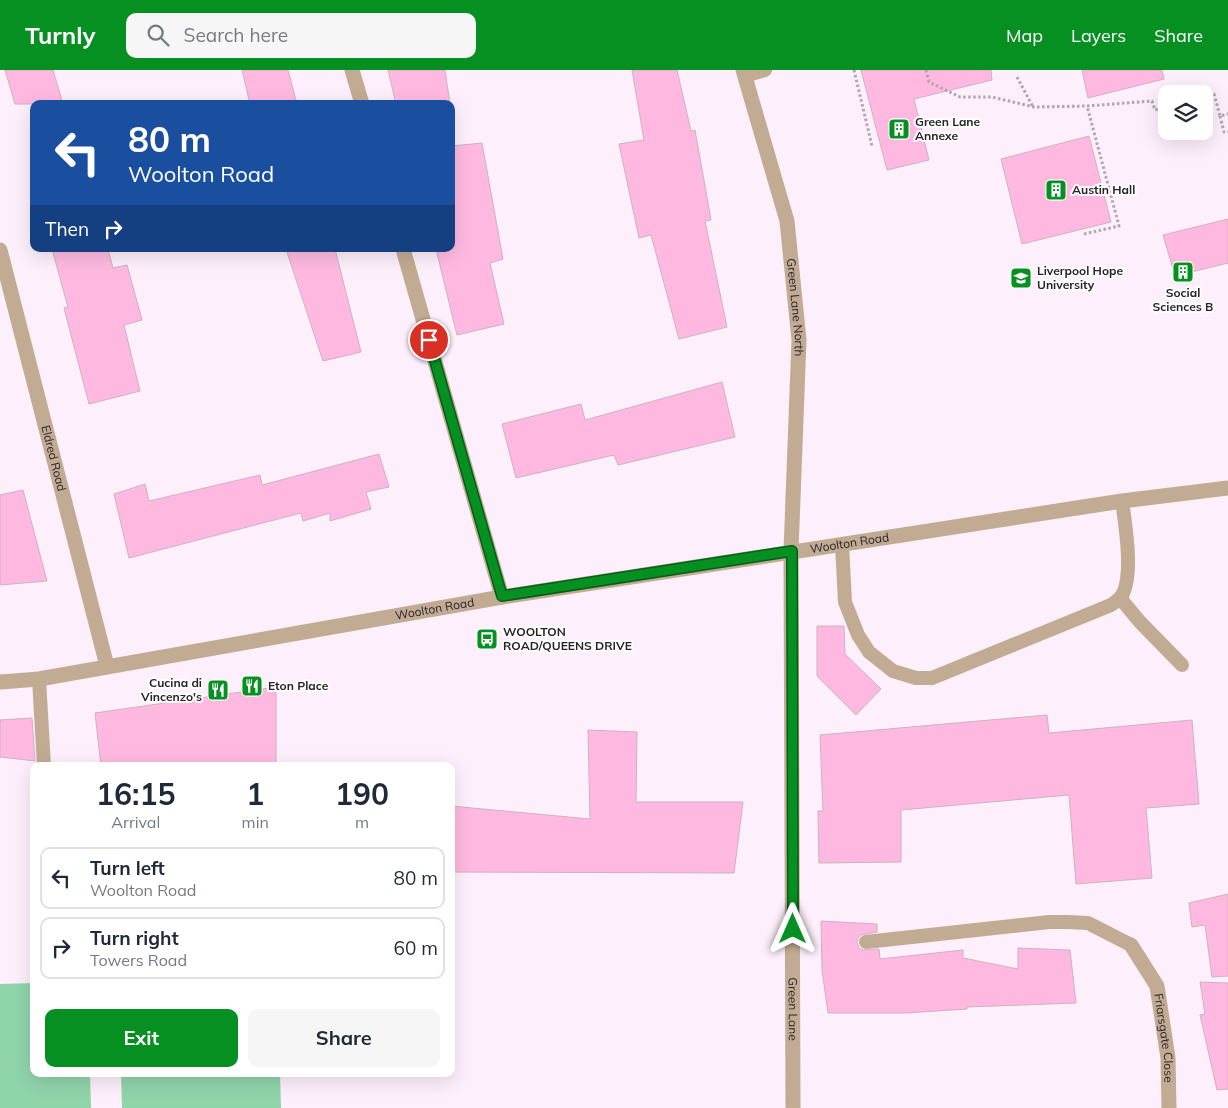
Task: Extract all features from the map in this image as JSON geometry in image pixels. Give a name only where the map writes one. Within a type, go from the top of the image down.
[{"type":"street","points":[[352,70],[361,100]]},
{"type":"street","name":"Green Lane North","points":[[744,73],[787,221],[799,340],[792,551]]},
{"type":"street","name":"Eldred Road","points":[[0,250],[107,666]]},
{"type":"street","points":[[404,252],[502,596]]},
{"type":"street","name":"Woolton Road","points":[[0,682],[39,678],[502,596],[1122,501],[1228,488]]},
{"type":"street","name":"Green Lane","points":[[792,551],[793,1108]]},
{"type":"street","name":"Friarsgate Close","points":[[1131,945],[1157,986],[1168,1058],[1168,1108]]},
{"type":"lane","points":[[744,73],[765,70]]},
{"type":"lane","points":[[842,544],[845,602],[858,634],[869,652],[893,671],[916,678],[932,678],[1111,605],[1120,598],[1125,587],[1128,560],[1122,501]]},
{"type":"lane","points":[[1120,598],[1140,622],[1182,665]]},
{"type":"lane","points":[[39,678],[44,762]]},
{"type":"lane","points":[[866,942],[1049,922],[1068,922],[1088,924],[1131,945]]},
{"type":"path","points":[[854,70],[872,146]]},
{"type":"path","points":[[926,70],[929,82],[960,97],[992,97],[1034,107],[1087,106],[1152,101],[1155,110],[1158,109]]},
{"type":"path","points":[[1017,77],[1034,107]]},
{"type":"path","points":[[1213,94],[1224,132],[1228,132]]},
{"type":"path","points":[[1084,234],[1119,226],[1087,106]]},
{"type":"path","points":[[1220,116],[1228,114]]},
{"type":"green space","points":[[30,983],[30,1077],[90,1077],[91,1108],[0,1108],[0,984]]},
{"type":"green space","points":[[121,1077],[280,1077],[281,1108],[122,1108]]},
{"type":"building","points":[[5,70],[53,70],[62,100],[30,100],[30,104],[15,104]]},
{"type":"building","points":[[242,70],[288,70],[296,100],[249,100]]},
{"type":"building","points":[[388,70],[445,70],[449,100],[395,100]]},
{"type":"building","points":[[632,70],[677,70],[691,131],[695,130],[711,220],[705,221],[727,327],[679,339],[651,235],[639,238],[619,144],[644,140]]},
{"type":"building","name":"Green Lane Annexe","points":[[861,70],[991,70],[992,80],[914,99],[929,160],[887,170]]},
{"type":"building","points":[[1082,70],[1162,70],[1164,79],[1088,98]]},
{"type":"building","name":"Austin Hall","points":[[1089,136],[1111,222],[1022,244],[1001,159]]},
{"type":"building","points":[[482,143],[503,259],[490,263],[504,324],[457,335],[437,252],[455,252],[455,146]]},
{"type":"building","name":"Social Sciences B","points":[[1228,219],[1228,263],[1175,276],[1163,235]]},
{"type":"building","points":[[53,252],[109,252],[113,268],[127,265],[142,320],[124,325],[140,391],[89,404],[64,308],[68,307]]},
{"type":"building","points":[[287,252],[336,252],[361,352],[323,361]]},
{"type":"building","points":[[722,382],[735,437],[618,465],[614,455],[516,478],[502,424],[581,404],[585,420]]},
{"type":"building","points":[[379,454],[389,487],[366,492],[371,509],[330,521],[330,513],[303,521],[301,513],[129,558],[114,494],[145,484],[149,501],[260,475],[262,485]]},
{"type":"building","points":[[23,490],[47,581],[0,585],[0,495]]},
{"type":"building","points":[[817,626],[844,626],[845,654],[881,689],[856,715],[817,676]]},
{"type":"building","points":[[276,687],[276,762],[101,762],[95,713]]},
{"type":"building","points":[[1047,715],[1049,733],[1192,720],[1199,804],[1146,808],[1152,878],[1076,884],[1069,795],[901,810],[901,862],[819,863],[818,811],[823,811],[820,735]]},
{"type":"building","points":[[32,718],[35,761],[0,757],[0,720]]},
{"type":"building","points":[[588,730],[637,732],[636,802],[743,802],[734,873],[455,872],[455,806],[590,819]]},
{"type":"building","points":[[1228,894],[1228,976],[1212,977],[1205,925],[1192,927],[1189,903]]},
{"type":"building","points":[[821,921],[877,924],[877,932],[861,935],[857,942],[859,948],[863,950],[879,949],[880,959],[963,950],[963,958],[1018,969],[1018,948],[1070,950],[1076,1003],[967,1007],[967,1009],[906,1013],[828,1013],[822,970]]},
{"type":"building","points":[[1200,982],[1228,983],[1228,1089],[1217,1090],[1200,1015],[1205,1014]]},
{"type":"place","name":"Green Lane Annexe","points":[[899,129]]},
{"type":"place","name":"Austin Hall","points":[[1056,190]]},
{"type":"place","name":"Social Sciences B","points":[[1183,272]]},
{"type":"place","name":"Liverpool Hope University","points":[[1021,278]]},
{"type":"place","name":"WOOLTON ROAD/QUEENS DRIVE","points":[[487,639]]},
{"type":"place","name":"Eton Place","points":[[252,686]]},
{"type":"place","name":"Cucina di Vincenzo's","points":[[218,690]]},
{"type":"route","points":[[429,340],[502,596],[792,551],[793,929]]}]
